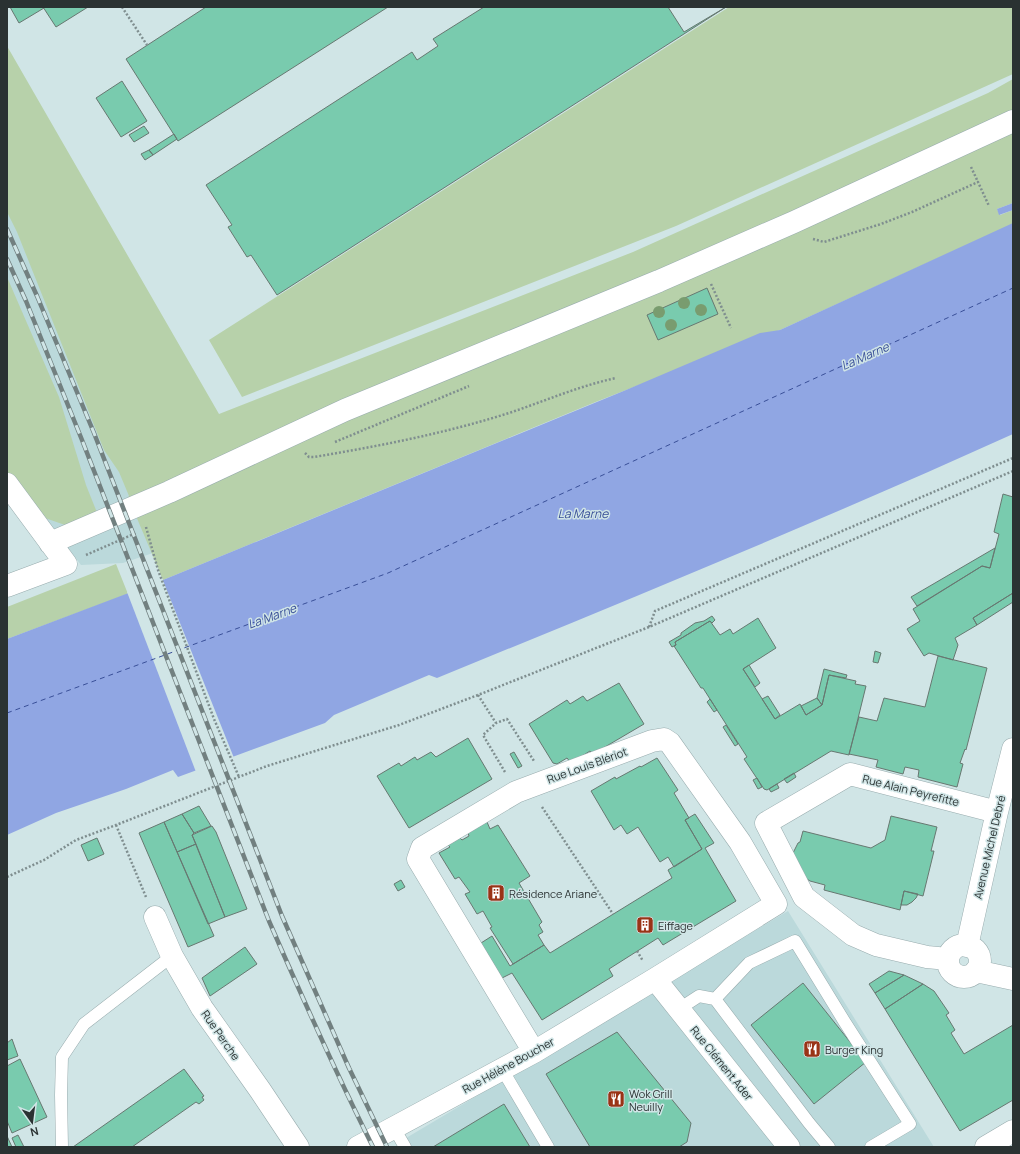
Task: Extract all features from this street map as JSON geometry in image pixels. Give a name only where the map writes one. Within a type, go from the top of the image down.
[{"type":"street","points":[[50,543],[169,492],[345,410],[659,281],[794,222],[1013,120]]},
{"type":"street","points":[[7,484],[66,564],[7,586]]},
{"type":"street","name":"Rue Louis Blériot","points":[[534,1052],[418,859],[422,848],[530,786],[652,741],[664,739],[670,743],[740,842],[776,904],[655,980]]},
{"type":"street","name":"Avenue Michel Debré","points":[[967,946],[997,812],[1013,750]]},
{"type":"street","name":"Rue Alain Peyrefitte","points":[[948,959],[927,957],[876,946],[853,935],[804,897],[766,823],[850,774],[997,812]]},
{"type":"street","name":"Rue Perche","points":[[155,917],[172,956],[202,1008],[298,1147]]},
{"type":"street","points":[[967,946],[976,951],[979,966],[976,971],[968,976],[958,976],[950,969],[948,959],[957,947],[967,946]]},
{"type":"street","points":[[976,971],[1013,980]]},
{"type":"street","name":"Rue Clément Ader","points":[[655,980],[789,1147]]},
{"type":"street","name":"Rue Hélène Boucher","points":[[358,1147],[534,1052],[655,980]]},
{"type":"street","points":[[986,1147],[1013,1131]]},
{"type":"lane","points":[[714,999],[750,963],[795,941],[910,1124],[871,1147]]},
{"type":"lane","points":[[62,1147],[62,1057],[84,1024],[172,956]]},
{"type":"lane","points":[[679,1009],[699,996],[714,999],[829,1147]]},
{"type":"lane","points":[[502,1069],[548,1147]]},
{"type":"lane","points":[[394,1128],[405,1147]]},
{"type":"path","points":[[122,7],[147,45]]},
{"type":"path","points":[[970,167],[989,206]]},
{"type":"path","points":[[813,239],[824,242],[881,224],[912,212],[978,182]]},
{"type":"path","points":[[710,284],[731,328]]},
{"type":"path","points":[[305,454],[309,457],[314,457],[381,446],[424,436],[510,413],[594,383],[616,378]]},
{"type":"path","points":[[649,627],[655,611],[1013,458]]},
{"type":"path","points":[[7,877],[44,860],[76,840],[116,826],[267,766],[399,725],[478,695],[649,627],[1013,471]]},
{"type":"path","points":[[153,552],[158,570],[214,719],[239,777]]},
{"type":"path","points":[[478,695],[496,723]]},
{"type":"path","points":[[530,786],[507,718],[496,723],[483,735],[530,786],[613,914]]},
{"type":"path","points":[[116,826],[155,917]]},
{"type":"shaded area","points":[[7,69],[168,548],[123,563],[81,565],[27,496],[7,450]]},
{"type":"shaded area","points":[[788,911],[934,1147],[398,1147],[396,1144]]},
{"type":"green space","points":[[729,7],[1013,7],[1013,74],[676,226],[242,397],[209,340]]},
{"type":"green space","points":[[7,46],[219,414],[633,252],[988,93],[1013,79],[1013,203],[997,209],[1000,215],[1013,210],[1013,224],[780,330],[598,401],[163,580],[119,472],[104,450],[17,232],[7,212]]},
{"type":"green space","points":[[7,277],[59,397],[86,485],[98,515],[65,525],[45,518],[7,472]]},
{"type":"green space","points":[[116,564],[128,594],[7,639],[7,607]]},
{"type":"water","points":[[1013,203],[1013,210],[999,215],[997,209]]},
{"type":"water","name":"La Marne","points":[[1013,223],[1013,434],[726,559],[437,678],[429,675],[334,715],[325,723],[178,777],[173,770],[126,789],[56,813],[7,835],[7,639],[163,580],[626,390],[760,333],[780,330]]},
{"type":"pier","points":[[162,578],[234,758],[196,772],[127,592]]},
{"type":"building","points":[[10,7],[43,7],[44,8],[19,23]]},
{"type":"building","points":[[43,7],[88,7],[56,27]]},
{"type":"building","points":[[206,7],[388,7],[178,141],[126,59]]},
{"type":"building","points":[[484,7],[668,7],[684,32],[726,7],[277,295],[251,255],[247,257],[228,227],[232,225],[206,185],[412,52],[417,60],[438,46],[433,39]]},
{"type":"building","points":[[122,81],[147,121],[121,137],[96,98]]},
{"type":"building","points":[[144,126],[149,133],[134,142],[129,135]]},
{"type":"building","points":[[174,134],[177,139],[153,155],[149,150]]},
{"type":"building","points":[[149,150],[153,155],[145,160],[141,154]]},
{"type":"building","points":[[707,288],[718,314],[658,340],[647,315]]},
{"type":"building","points":[[1003,494],[1013,497],[1013,593],[973,618],[977,625],[955,638],[958,645],[953,660],[929,653],[924,656],[907,629],[920,621],[913,609],[982,566],[990,568],[999,534],[994,532]]},
{"type":"building","points":[[995,548],[990,568],[982,566],[917,606],[911,597]]},
{"type":"building","points":[[1013,593],[1013,602],[977,625],[973,618]]},
{"type":"building","points":[[712,616],[715,620],[712,623],[710,621],[675,642],[676,645],[672,647],[669,642],[681,635],[681,633],[695,623],[704,621]]},
{"type":"building","points":[[758,618],[776,648],[743,669],[775,719],[800,704],[806,715],[822,705],[829,675],[856,681],[855,684],[866,686],[849,755],[831,751],[767,790],[764,789],[744,759],[747,757],[674,646],[676,645],[675,642],[710,621],[720,635],[730,629],[733,634]]},
{"type":"building","points":[[875,651],[881,653],[878,663],[873,662]]},
{"type":"building","points":[[938,656],[987,668],[966,750],[965,749],[960,763],[963,764],[957,787],[918,777],[919,770],[905,767],[903,774],[876,767],[878,760],[849,754],[859,717],[877,721],[884,698],[925,707]]},
{"type":"building","points":[[749,665],[760,683],[755,687],[743,669]]},
{"type":"building","points":[[824,669],[847,675],[846,678],[829,675],[822,705],[817,698]]},
{"type":"building","points":[[619,683],[644,724],[593,754],[590,751],[571,763],[567,758],[557,764],[553,763],[529,724],[567,700],[570,704],[583,696],[587,701]]},
{"type":"building","points":[[768,696],[780,715],[775,719],[762,699]]},
{"type":"building","points":[[817,698],[822,705],[806,715],[801,706]]},
{"type":"building","points":[[710,699],[717,710],[714,712],[707,702]]},
{"type":"building","points":[[726,725],[738,744],[735,746],[723,727]]},
{"type":"building","points":[[468,738],[492,779],[409,828],[377,776],[399,763],[401,766],[415,757],[417,760],[431,752],[436,757]]},
{"type":"building","points":[[514,752],[522,766],[518,768],[510,754]]},
{"type":"building","points":[[657,758],[678,790],[674,793],[689,818],[685,820],[702,849],[674,867],[668,857],[660,862],[638,827],[627,834],[621,825],[614,830],[591,791],[615,777],[616,779]]},
{"type":"building","points":[[794,773],[796,777],[787,783],[784,779]]},
{"type":"building","points":[[757,778],[762,787],[758,789],[753,780]]},
{"type":"building","points":[[777,784],[779,788],[771,792],[769,789]]},
{"type":"building","points":[[199,806],[211,826],[194,833],[182,814]]},
{"type":"building","points":[[182,814],[194,833],[192,835],[196,844],[177,852],[164,822]]},
{"type":"building","name":"Eiffage","points":[[695,814],[714,843],[705,848],[736,901],[663,945],[658,938],[609,969],[613,976],[542,1020],[512,973],[502,978],[481,943],[492,936],[510,966],[544,945],[550,953],[672,878],[668,870],[702,849],[685,820]]},
{"type":"building","points":[[891,816],[937,827],[931,851],[934,851],[923,896],[904,891],[900,910],[824,890],[825,885],[810,881],[802,876],[793,853],[800,842],[803,831],[871,848],[885,840]]},
{"type":"building","points":[[164,822],[214,936],[188,947],[139,833]]},
{"type":"building","name":"Résidence Ariane","points":[[487,822],[490,829],[498,825],[530,876],[519,883],[542,922],[539,925],[543,932],[538,935],[544,945],[513,964],[490,928],[492,927],[483,911],[477,914],[465,894],[470,892],[459,877],[455,879],[439,853],[450,847],[448,845],[460,838],[462,840],[469,836],[468,833]]},
{"type":"building","points":[[212,826],[216,832],[247,909],[225,917],[192,835]]},
{"type":"building","points":[[97,838],[104,854],[88,861],[81,845]]},
{"type":"building","points":[[196,844],[225,917],[208,924],[177,852]]},
{"type":"building","points":[[401,880],[405,887],[398,891],[394,884]]},
{"type":"building","points":[[904,891],[918,894],[912,902],[907,905],[901,905]]},
{"type":"building","points":[[245,947],[257,964],[210,996],[202,978]]},
{"type":"building","points":[[889,971],[904,975],[875,993],[869,984]]},
{"type":"building","points":[[904,975],[923,984],[885,1009],[875,993]]},
{"type":"building","name":"Burger King","points":[[803,983],[866,1062],[814,1104],[751,1025]]},
{"type":"building","points":[[923,984],[934,991],[949,1013],[946,1015],[955,1030],[951,1033],[964,1054],[1013,1025],[1013,1100],[960,1131],[885,1009]]},
{"type":"building","name":"Wok Grill Neuilly","points":[[617,1032],[691,1123],[687,1142],[679,1147],[590,1147],[546,1074]]},
{"type":"building","points":[[12,1039],[18,1056],[7,1060],[7,1043]]},
{"type":"building","points":[[20,1059],[47,1117],[12,1133],[7,1121],[7,1066]]},
{"type":"building","points":[[184,1069],[204,1096],[202,1097],[204,1100],[199,1104],[196,1102],[132,1147],[73,1147]]},
{"type":"building","points":[[504,1104],[530,1147],[433,1147]]},
{"type":"building","points":[[18,1135],[24,1147],[16,1147],[12,1138]]},
{"type":"building","points":[[7,1136],[12,1147],[7,1147]]},
{"type":"ferry route","points":[[7,713],[388,573],[1013,288]]},
{"type":"railway","points":[[7,229],[37,296],[94,433],[282,916],[349,1068],[387,1147]]},
{"type":"railway","points":[[7,259],[26,301],[82,440],[269,921],[320,1035],[373,1147]]},
{"type":"place","name":"Résidence Ariane","points":[[496,893]]},
{"type":"place","name":"Eiffage","points":[[645,925]]},
{"type":"place","name":"Burger King","points":[[812,1049]]},
{"type":"place","name":"Wok Grill Neuilly","points":[[616,1099]]}]
